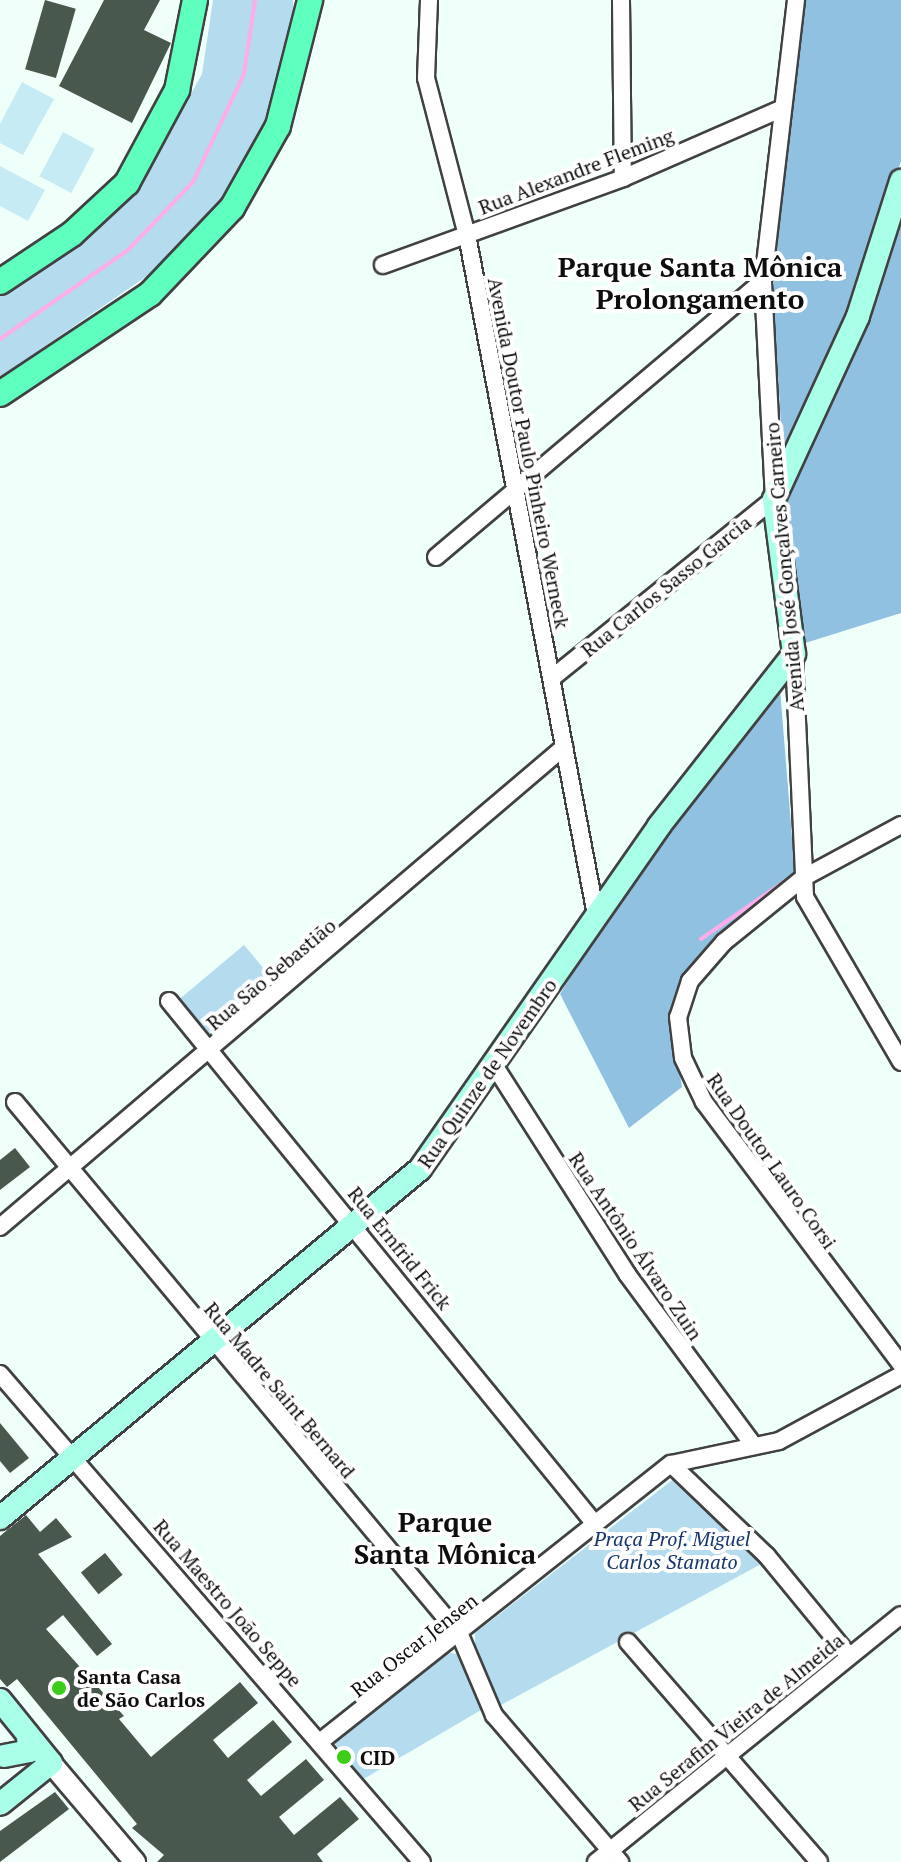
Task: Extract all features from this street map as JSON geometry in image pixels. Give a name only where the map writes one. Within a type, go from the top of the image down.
[{"type":"main road","points":[[6,273],[72,234],[127,183],[170,108],[195,0]]},
{"type":"main road","points":[[0,394],[150,294],[232,208],[278,126],[310,0]]},
{"type":"main road","name":"Rua Carlos Sasso Garcia","points":[[774,499],[858,316],[901,181]]},
{"type":"main road","name":"Avenida José Gonçalves Carneiro","points":[[774,499],[794,654]]},
{"type":"main road","name":"Rua Quinze de Novembro","points":[[0,1518],[420,1169],[596,915],[794,654]]},
{"type":"main road","points":[[0,1700],[51,1763],[0,1804]]},
{"type":"main road","points":[[2,1753],[29,1751],[28,1735]]},
{"type":"main road","points":[[2,1753],[27,1783]]},
{"type":"street","name":"Avenida Doutor Paulo Pinheiro Werneck","points":[[429,0],[426,78],[467,235],[517,484],[596,915]]},
{"type":"street","points":[[621,0],[623,178]]},
{"type":"street","name":"Avenida José Gonçalves Carneiro","points":[[774,499],[763,281],[796,0]]},
{"type":"street","name":"Rua Alexandre Fleming","points":[[383,265],[623,178],[781,109]]},
{"type":"street","points":[[436,557],[517,484],[763,281]]},
{"type":"street","name":"Rua Carlos Sasso Garcia","points":[[552,678],[774,499]]},
{"type":"street","name":"Avenida José Gonçalves Carneiro","points":[[794,654],[803,878],[809,908],[901,1062]]},
{"type":"street","name":"Rua São Sebastião","points":[[0,1227],[212,1051],[564,747]]},
{"type":"street","name":"Rua Doutor Lauro Corsi","points":[[901,825],[803,878],[724,942],[690,981],[678,1017],[683,1058],[704,1102],[901,1364]]},
{"type":"street","name":"Rua Ernfrid Frick","points":[[169,1001],[355,1223],[595,1524]]},
{"type":"street","name":"Rua Antônio Álvaro Zuin","points":[[494,1065],[627,1274],[753,1444]]},
{"type":"street","name":"Rua Madre Saint Bernard","points":[[15,1102],[460,1635],[494,1715],[615,1856]]},
{"type":"street","name":"Rua Maestro João Seppe","points":[[0,1374],[321,1741],[422,1862]]},
{"type":"street","name":"Rua Oscar Jensen","points":[[321,1741],[460,1635],[671,1464],[809,1429],[901,1375]]},
{"type":"street","points":[[671,1464],[767,1556],[849,1656]]},
{"type":"street","name":"Rua Serafim Vieira de Almeida","points":[[596,1862],[615,1856],[728,1753],[901,1615]]},
{"type":"street","points":[[628,1642],[728,1753],[819,1862]]},
{"type":"street","points":[[51,1763],[135,1862]]},
{"type":"green space","points":[[213,0],[293,0],[295,35],[264,129],[223,200],[163,265],[0,377],[0,296],[105,222],[142,182],[202,74]]},
{"type":"green space","points":[[244,945],[279,987],[212,1044],[177,1002]]},
{"type":"green space","name":"Praça Prof. Miguel Carlos Stamato","points":[[675,1478],[767,1561],[499,1706],[475,1654],[475,1633]]},
{"type":"green space","points":[[448,1653],[458,1654],[481,1710],[360,1781],[334,1742]]},
{"type":"shaded area","points":[[800,0],[901,0],[901,161],[847,328],[783,458],[773,293]]},
{"type":"shaded area","points":[[22,82],[54,99],[23,155],[0,143],[0,124]]},
{"type":"shaded area","points":[[63,132],[95,149],[71,193],[40,176]]},
{"type":"shaded area","points":[[0,166],[45,190],[28,221],[0,206]]},
{"type":"shaded area","points":[[901,193],[901,613],[802,644],[783,503]]},
{"type":"shaded area","points":[[780,689],[795,874],[699,955],[671,1018],[682,1087],[629,1128],[560,994],[610,912]]},
{"type":"building","points":[[45,0],[76,9],[56,78],[25,69]]},
{"type":"building","points":[[104,0],[160,0],[144,30],[171,43],[132,123],[59,86]]},
{"type":"building","points":[[15,1148],[30,1167],[0,1190],[0,1160]]},
{"type":"building","points":[[0,1423],[29,1458],[10,1473],[0,1461]]},
{"type":"building","name":"Santa Casa de São Carlos","points":[[26,1515],[40,1532],[56,1518],[72,1537],[38,1554],[112,1644],[97,1656],[63,1615],[46,1629],[124,1716],[119,1719],[151,1757],[240,1682],[258,1703],[213,1740],[228,1758],[273,1720],[292,1742],[247,1780],[261,1796],[306,1759],[324,1780],[279,1817],[294,1835],[340,1797],[359,1819],[317,1854],[323,1862],[157,1862],[164,1855],[132,1828],[137,1824],[17,1679],[7,1687],[0,1679],[0,1536]]},
{"type":"building","points":[[105,1553],[123,1575],[99,1594],[81,1573]]},
{"type":"building","points":[[55,1792],[69,1809],[0,1862],[0,1831]]},
{"type":"waterway","points":[[0,339],[128,250],[193,182],[244,74],[255,0]]},
{"type":"waterway","points":[[701,939],[785,881]]},
{"type":"place","name":"Santa Casa de São Carlos","points":[[59,1688]]},
{"type":"place","name":"CID","points":[[344,1757]]},
{"type":"district","name":"Parque Santa Mônica Prolongamento","points":[[700,283]]},
{"type":"district","name":"Parque Santa Mônica","points":[[445,1538]]}]
